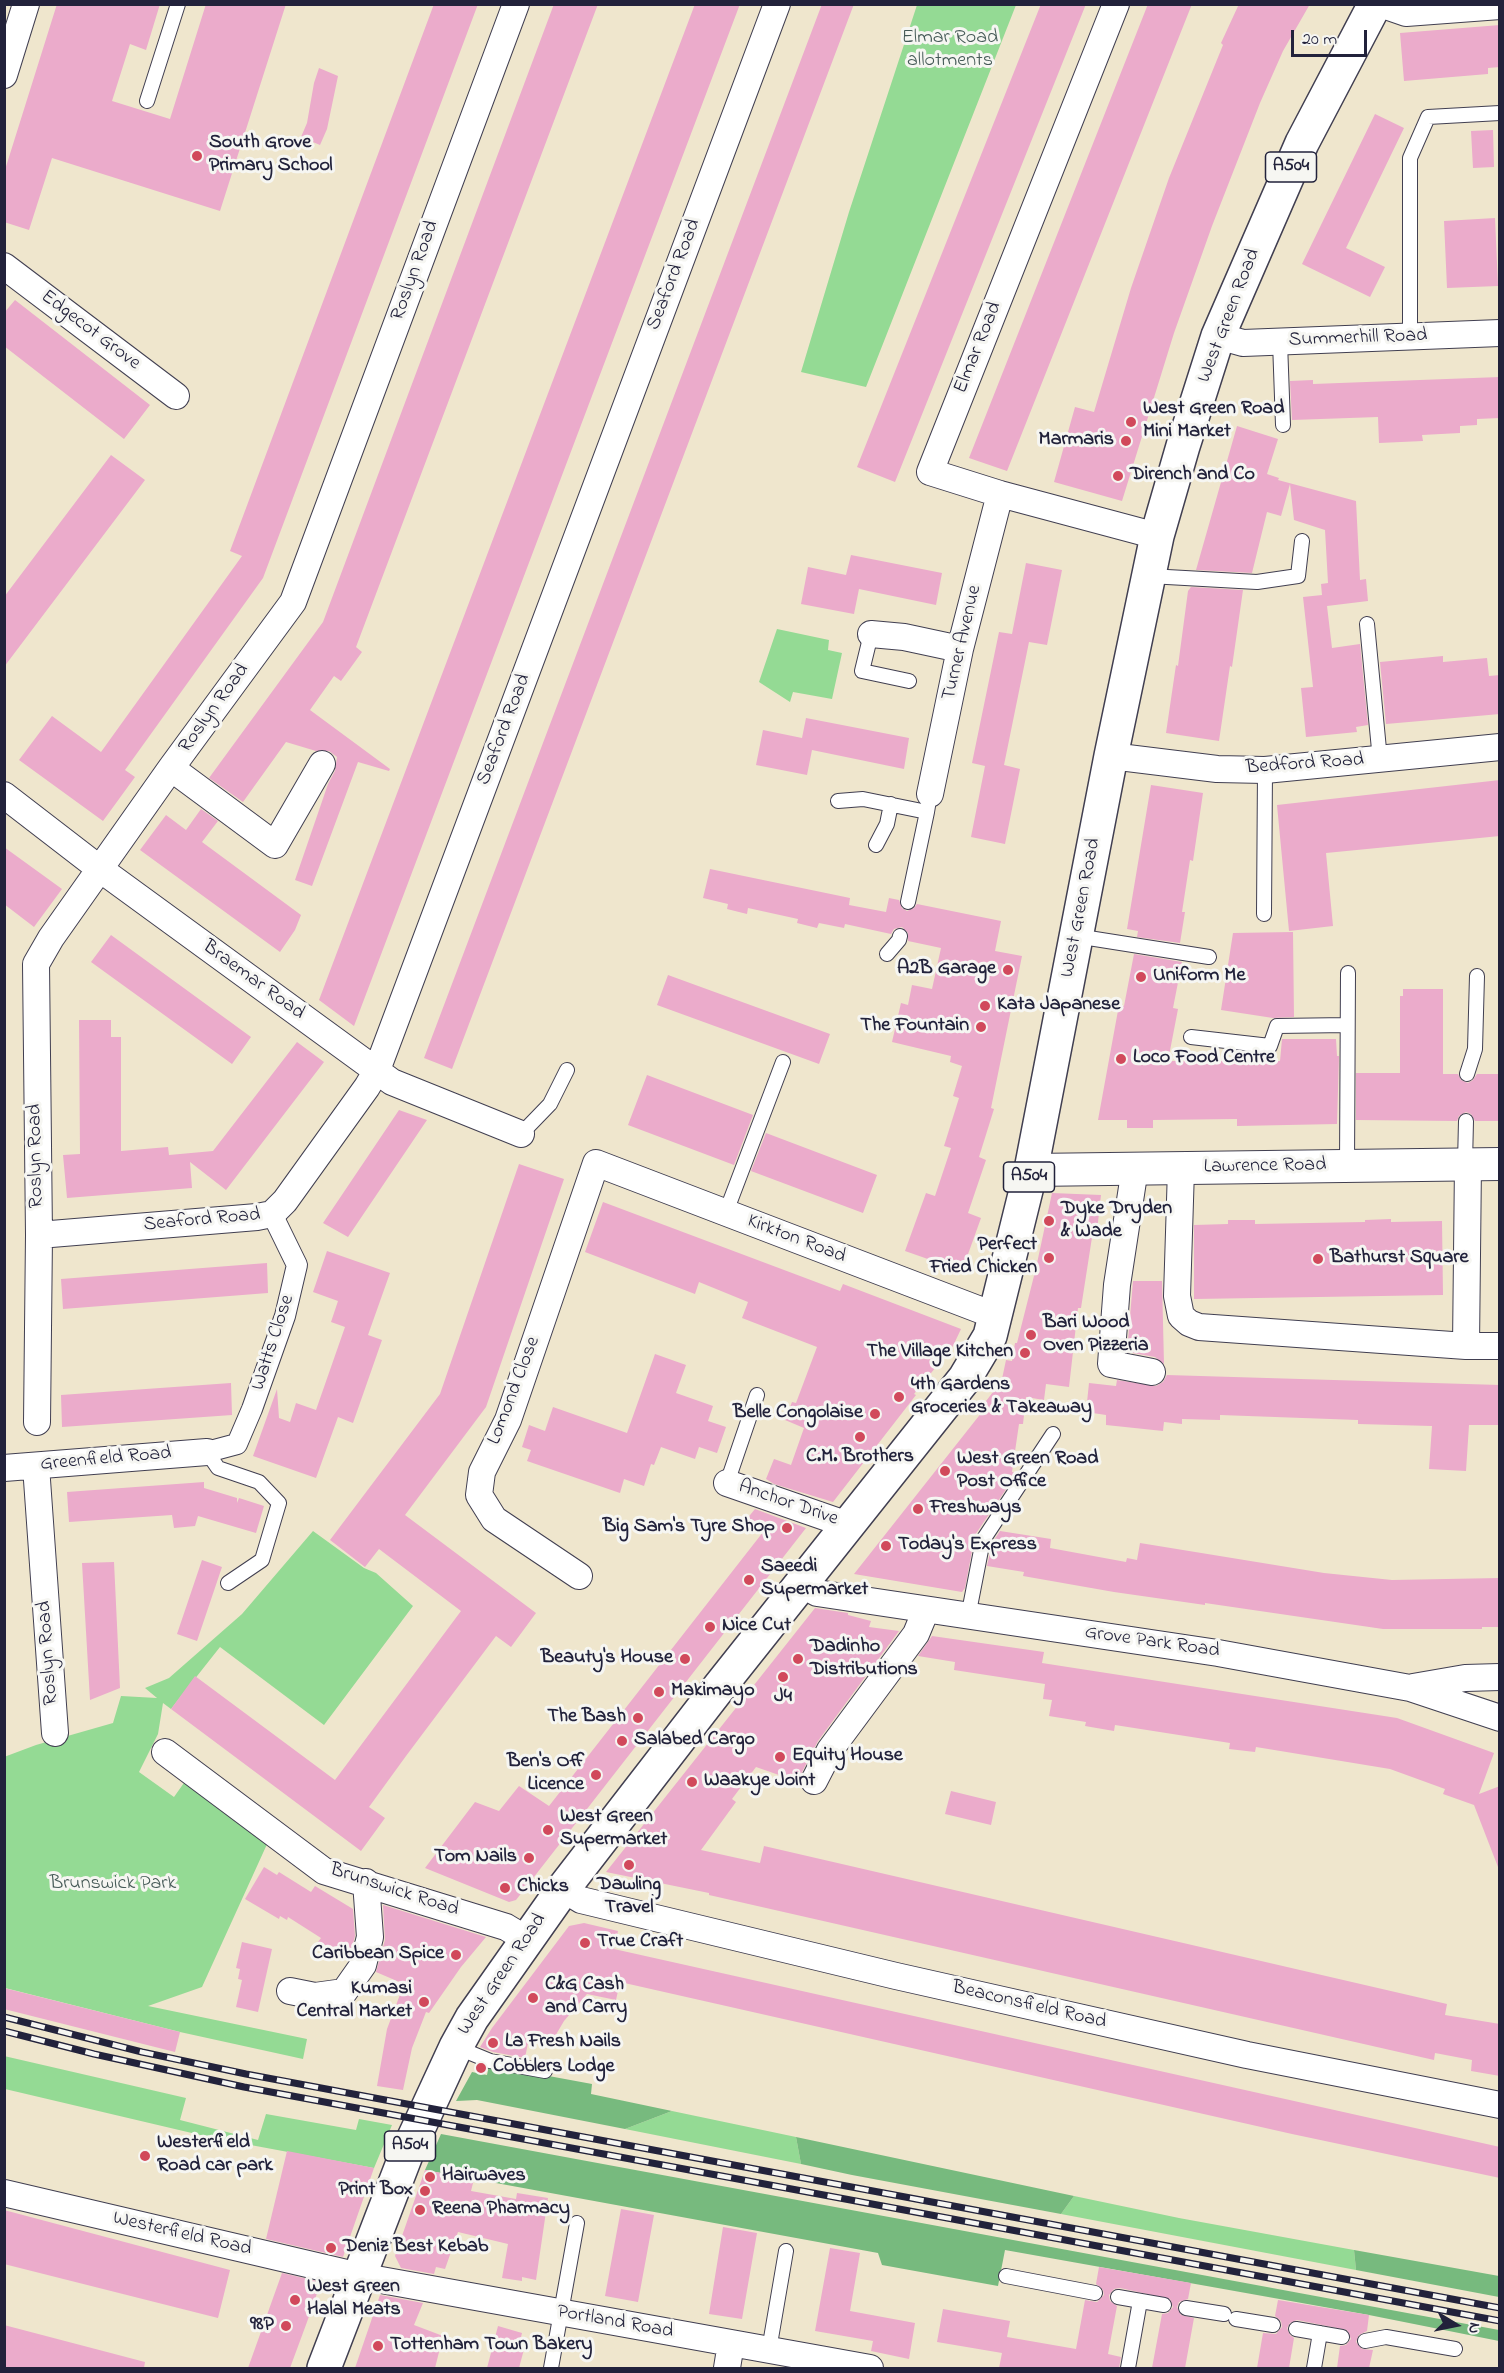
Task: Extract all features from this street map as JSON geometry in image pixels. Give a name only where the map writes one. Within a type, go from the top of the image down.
[{"type":"main road","name":"West Green Road","points":[[324,2368],[406,2155],[456,2047],[472,2018],[563,1889],[965,1378],[990,1336],[1031,1170],[1111,756],[1157,536],[1218,336],[1302,143],[1375,4]]},
{"type":"street","points":[[4,75],[9,44],[26,4]]},
{"type":"street","name":"Roslyn Road","points":[[38,1422],[39,1235],[36,964],[51,938],[171,768],[293,602],[516,4]]},
{"type":"street","name":"Seaford Road","points":[[39,1235],[272,1214],[285,1201],[377,1070],[777,4]]},
{"type":"street","name":"Elmar Road","points":[[1116,4],[930,472],[1000,494],[1157,536]]},
{"type":"street","points":[[1380,4],[1406,13],[1500,6]]},
{"type":"street","name":"Edgecot Grove","points":[[4,266],[176,396]]},
{"type":"street","name":"Summerhill Road","points":[[1218,336],[1243,343],[1500,333]]},
{"type":"street","name":"Turner Avenue","points":[[928,803],[960,649],[1000,494]]},
{"type":"street","points":[[871,634],[904,637],[960,649]]},
{"type":"street","name":"Bedford Road","points":[[1111,756],[1217,769],[1265,770],[1500,747]]},
{"type":"street","points":[[171,768],[275,845],[322,764]]},
{"type":"street","name":"Braemar Road","points":[[4,795],[100,869],[392,1082],[521,1134]]},
{"type":"street","name":"Kirkton Road","points":[[596,1163],[996,1316]]},
{"type":"street","name":"Lomond Close","points":[[579,1576],[494,1519],[479,1495],[482,1472],[508,1420],[596,1163]]},
{"type":"street","points":[[1466,1346],[1467,1163]]},
{"type":"street","name":"Lawrence Road","points":[[1031,1170],[1500,1164]]},
{"type":"street","points":[[1134,1168],[1116,1285],[1111,1364],[1152,1372]]},
{"type":"street","points":[[1181,1168],[1177,1296],[1181,1316],[1190,1323],[1199,1327],[1466,1346],[1500,1346]]},
{"type":"street","name":"Watts Close","points":[[207,1452],[237,1444],[285,1316],[297,1265],[272,1214]]},
{"type":"street","name":"Greenfield Road","points":[[4,1468],[207,1452]]},
{"type":"street","name":"Roslyn Road","points":[[36,1466],[55,1733]]},
{"type":"street","name":"Anchor Drive","points":[[727,1484],[848,1525]]},
{"type":"street","name":"Grove Park Road","points":[[801,1584],[817,1593],[1218,1653],[1410,1688],[1500,1718]]},
{"type":"street","points":[[814,1781],[830,1750],[916,1634],[926,1610]]},
{"type":"street","points":[[1410,1688],[1465,1678],[1500,1677]]},
{"type":"street","name":"Brunswick Road","points":[[173,1766],[324,1871],[366,1882],[506,1927],[526,1939]]},
{"type":"street","points":[[290,1992],[315,1996],[344,1992],[363,1965],[370,1937],[366,1882]]},
{"type":"street","name":"Beaconsfield Road","points":[[563,1889],[581,1900],[896,1976],[1246,2055],[1500,2105]]},
{"type":"street","name":"Westerfield Road","points":[[4,2193],[359,2276]]},
{"type":"street","name":"Portland Road","points":[[359,2276],[870,2368]]},
{"type":"street","points":[[727,2368],[731,2343]]},
{"type":"lane","points":[[147,101],[178,4]]},
{"type":"lane","points":[[1410,338],[1410,158],[1428,117],[1500,113]]},
{"type":"lane","points":[[1280,342],[1284,425]]},
{"type":"lane","points":[[1149,576],[1257,582],[1298,576],[1302,541]]},
{"type":"lane","points":[[1366,624],[1380,760]]},
{"type":"lane","points":[[871,634],[862,671],[909,681]]},
{"type":"lane","points":[[1264,914],[1265,770]]},
{"type":"lane","points":[[838,801],[863,799],[891,804],[928,803],[908,902]]},
{"type":"lane","points":[[876,845],[886,824],[891,804]]},
{"type":"lane","points":[[887,954],[900,936]]},
{"type":"lane","points":[[1077,936],[1209,957]]},
{"type":"lane","points":[[1347,1165],[1348,973]]},
{"type":"lane","points":[[1467,1074],[1475,1049],[1477,976]]},
{"type":"lane","points":[[1191,1037],[1270,1046],[1276,1026],[1347,1025]]},
{"type":"lane","points":[[726,1212],[783,1062]]},
{"type":"lane","points":[[521,1134],[550,1104],[567,1070]]},
{"type":"lane","points":[[1466,1121],[1467,1163]]},
{"type":"lane","points":[[727,1484],[757,1395]]},
{"type":"lane","points":[[968,1617],[983,1539],[1053,1434]]},
{"type":"lane","points":[[207,1452],[218,1468],[259,1482],[279,1503],[262,1560],[228,1583]]},
{"type":"lane","points":[[456,2047],[490,2061],[545,2071]]},
{"type":"lane","points":[[551,2368],[577,2223]]},
{"type":"lane","points":[[769,2350],[786,2251]]},
{"type":"lane","points":[[1006,2276],[1095,2293]]},
{"type":"lane","points":[[1118,2297],[1164,2304]]},
{"type":"lane","points":[[1128,2368],[1140,2301]]},
{"type":"lane","points":[[1186,2308],[1273,2325]]},
{"type":"lane","points":[[1296,2329],[1342,2337]]},
{"type":"lane","points":[[1314,2368],[1320,2333]]},
{"type":"lane","points":[[1365,2341],[1386,2337],[1455,2349]]},
{"type":"green space","name":"Elmar Road allotments","points":[[917,5],[1016,5],[866,387],[801,372],[849,212]]},
{"type":"green space","points":[[777,629],[829,640],[828,650],[842,653],[832,699],[793,692],[790,702],[759,682]]},
{"type":"green space","name":"Brunswick Park","points":[[313,1531],[364,1568],[376,1573],[413,1606],[324,1725],[220,1647],[171,1709],[163,1703],[158,1734],[139,1772],[174,1797],[186,1780],[268,1842],[202,1987],[148,2006],[307,2039],[303,2059],[180,2032],[5,1988],[4,1757],[36,1745],[113,1723],[121,1696],[157,1698],[145,1688],[169,1678],[242,1614]]},
{"type":"green space","points":[[4,2056],[186,2098],[180,2120],[258,2140],[266,2114],[356,2130],[359,2119],[392,2125],[374,2168],[213,2138],[5,2089]]},
{"type":"green space","points":[[489,2065],[592,2084],[591,2094],[672,2111],[625,2129],[477,2100],[456,2101],[472,2072],[487,2075]]},
{"type":"green space","points":[[672,2111],[796,2137],[801,2164],[625,2129]]},
{"type":"green space","points":[[441,2134],[1499,2330],[1499,2341],[1369,2315],[1005,2250],[998,2286],[882,2265],[878,2253],[425,2170]]},
{"type":"green space","points":[[796,2137],[1074,2196],[1061,2214],[852,2175],[801,2164]]},
{"type":"green space","points":[[1074,2196],[1354,2250],[1356,2270],[1061,2214]]},
{"type":"green space","points":[[1354,2250],[1499,2276],[1499,2297],[1356,2270]]},
{"type":"building","points":[[57,4],[160,4],[146,50],[130,44],[112,101],[170,119],[206,4],[286,4],[220,211],[52,158],[29,230],[4,222],[4,173]]},
{"type":"building","points":[[434,4],[478,4],[263,578],[125,770],[135,777],[103,821],[19,760],[52,716],[101,752],[242,556],[230,551]]},
{"type":"building","points":[[554,4],[598,4],[356,647],[362,652],[341,681],[334,676],[310,710],[390,769],[389,771],[358,762],[312,886],[295,880],[328,784],[335,771],[337,757],[329,751],[316,751],[286,742],[243,802],[209,778],[323,622]]},
{"type":"building","points":[[695,4],[740,4],[354,1026],[319,1000]]},
{"type":"building","points":[[822,4],[854,4],[452,1069],[424,1058]]},
{"type":"building","points":[[1041,4],[1086,4],[895,482],[857,467]]},
{"type":"building","points":[[1148,4],[1192,4],[1007,471],[969,458]]},
{"type":"building","points":[[1239,4],[1310,4],[1283,51],[1260,103],[1212,226],[1174,333],[1122,501],[1054,482],[1075,407],[1094,412],[1131,288],[1169,178],[1223,45],[1221,43]]},
{"type":"building","points":[[1500,25],[1500,67],[1488,68],[1488,74],[1404,81],[1400,33]]},
{"type":"building","points":[[319,68],[338,76],[327,129],[320,145],[301,137],[307,123]]},
{"type":"building","points":[[1375,114],[1404,128],[1346,248],[1385,267],[1370,297],[1302,264]]},
{"type":"building","points":[[1493,130],[1494,167],[1473,168],[1471,131]]},
{"type":"building","points":[[1495,218],[1498,286],[1447,288],[1444,221]]},
{"type":"building","points":[[15,300],[150,405],[124,439],[4,346],[4,313]]},
{"type":"building","points":[[1500,377],[1500,418],[1477,419],[1477,425],[1460,426],[1460,433],[1422,435],[1423,441],[1379,443],[1378,417],[1292,420],[1290,381],[1313,380],[1313,384]]},
{"type":"building","points":[[1237,426],[1278,439],[1267,474],[1279,478],[1278,480],[1356,501],[1360,580],[1366,579],[1368,601],[1327,606],[1332,648],[1360,644],[1368,725],[1356,727],[1357,732],[1306,737],[1301,688],[1313,687],[1303,597],[1322,595],[1321,584],[1328,583],[1325,530],[1294,520],[1290,484],[1281,516],[1267,512],[1252,573],[1196,570]]},
{"type":"building","points":[[111,455],[145,480],[4,667],[4,597]]},
{"type":"building","points":[[851,555],[942,573],[936,605],[859,589],[854,614],[801,604],[808,567],[846,575]]},
{"type":"building","points":[[1026,563],[1062,570],[1047,645],[1029,642],[1004,765],[1020,769],[1005,844],[971,837],[985,766],[972,763],[999,632],[1012,634]]},
{"type":"building","points":[[1191,587],[1243,590],[1219,741],[1166,733],[1188,591]]},
{"type":"building","points":[[1443,656],[1443,662],[1487,658],[1489,676],[1500,675],[1500,714],[1386,724],[1380,662]]},
{"type":"building","points":[[806,718],[909,738],[904,769],[812,750],[807,775],[756,765],[763,730],[802,738]]},
{"type":"building","points":[[1500,780],[1500,836],[1326,853],[1333,926],[1289,931],[1277,805]]},
{"type":"building","points":[[1151,785],[1203,793],[1193,861],[1190,860],[1182,912],[1185,912],[1180,943],[1137,937],[1138,931],[1127,929]]},
{"type":"building","points":[[201,809],[218,821],[202,842],[301,915],[295,930],[280,952],[140,850],[166,815],[186,830]]},
{"type":"building","points":[[4,847],[62,889],[34,927],[4,904]]},
{"type":"building","points":[[710,869],[850,898],[849,905],[886,912],[889,898],[899,900],[902,908],[907,911],[917,904],[1001,921],[995,951],[1022,956],[991,1108],[994,1109],[979,1157],[986,1160],[968,1213],[981,1218],[962,1271],[905,1251],[926,1193],[935,1196],[951,1148],[944,1146],[959,1098],[953,1096],[962,1066],[950,1062],[951,1056],[892,1042],[901,1003],[908,1005],[912,985],[932,989],[941,948],[908,941],[908,933],[902,927],[894,929],[891,934],[845,924],[844,928],[819,923],[817,928],[797,923],[798,919],[748,908],[747,914],[727,909],[728,904],[703,898]]},
{"type":"building","points":[[1293,932],[1294,1017],[1273,1018],[1221,1010],[1233,933]]},
{"type":"building","points":[[111,935],[251,1037],[232,1064],[91,962]]},
{"type":"building","points":[[1134,954],[1182,962],[1173,1008],[1178,1009],[1168,1061],[1280,1061],[1282,1039],[1336,1039],[1337,1056],[1339,1056],[1337,1124],[1237,1126],[1237,1119],[1153,1120],[1153,1128],[1127,1128],[1127,1120],[1098,1120],[1119,1005],[1124,1006]]},
{"type":"building","points":[[668,975],[830,1034],[819,1064],[657,1005]]},
{"type":"building","points":[[1403,989],[1443,989],[1443,1074],[1458,1074],[1461,1080],[1468,1083],[1477,1074],[1500,1074],[1500,1121],[1475,1121],[1471,1114],[1466,1112],[1459,1116],[1457,1121],[1356,1120],[1356,1073],[1400,1073],[1400,996],[1403,996]]},
{"type":"building","points":[[79,1020],[111,1020],[111,1037],[121,1037],[121,1151],[168,1147],[169,1155],[213,1151],[297,1042],[324,1062],[226,1190],[190,1162],[192,1188],[67,1198],[63,1155],[80,1154]]},
{"type":"building","points":[[647,1075],[753,1115],[734,1165],[628,1125]]},
{"type":"building","points":[[399,1110],[427,1120],[348,1237],[323,1223]]},
{"type":"building","points":[[766,1133],[877,1175],[863,1213],[751,1171]]},
{"type":"building","points":[[519,1164],[564,1179],[486,1407],[405,1515],[536,1613],[511,1647],[496,1636],[406,1756],[369,1807],[385,1818],[361,1851],[171,1709],[195,1676],[335,1780],[461,1611],[379,1549],[365,1567],[330,1540],[440,1394]]},
{"type":"building","points":[[1052,1193],[1101,1195],[1097,1231],[1093,1231],[1081,1308],[1078,1308],[1069,1387],[1046,1384],[1044,1400],[1026,1397],[1023,1424],[1019,1424],[1012,1472],[1017,1473],[975,1535],[965,1588],[962,1592],[854,1574],[982,1412],[983,1405],[993,1392],[993,1388],[1002,1379],[1006,1360],[1012,1361],[1036,1268]]},
{"type":"building","points":[[603,1202],[840,1291],[843,1284],[961,1329],[953,1346],[833,1502],[774,1484],[766,1479],[774,1459],[791,1465],[804,1428],[785,1420],[792,1402],[796,1403],[817,1347],[742,1318],[748,1302],[699,1282],[695,1294],[585,1252]]},
{"type":"building","name":"Bathurst Square","points":[[1391,1219],[1391,1222],[1442,1221],[1443,1295],[1194,1299],[1194,1225],[1228,1224],[1228,1220],[1255,1220],[1255,1224],[1365,1222],[1365,1220]]},
{"type":"building","points":[[327,1251],[390,1273],[368,1335],[382,1340],[353,1423],[338,1417],[316,1478],[253,1456],[277,1389],[279,1418],[290,1422],[296,1403],[316,1410],[345,1327],[331,1322],[338,1301],[313,1292]]},
{"type":"building","points":[[267,1263],[268,1293],[63,1309],[61,1279]]},
{"type":"building","points":[[1133,1281],[1162,1281],[1164,1364],[1155,1357],[1127,1352]]},
{"type":"building","points":[[655,1354],[686,1365],[676,1393],[713,1406],[708,1421],[726,1427],[717,1453],[699,1447],[695,1459],[661,1447],[654,1465],[651,1464],[644,1486],[624,1479],[620,1493],[527,1461],[531,1450],[522,1447],[529,1425],[545,1431],[553,1407],[627,1433]]},
{"type":"building","points":[[1167,1375],[1500,1385],[1500,1425],[1469,1425],[1466,1471],[1429,1469],[1432,1426],[1358,1424],[1358,1420],[1220,1415],[1220,1420],[1182,1419],[1182,1424],[1164,1422],[1163,1431],[1106,1425],[1106,1415],[1086,1412],[1089,1383],[1116,1386],[1117,1380],[1156,1386],[1163,1382]]},
{"type":"building","points":[[231,1383],[232,1415],[62,1427],[61,1395]]},
{"type":"building","points":[[204,1482],[204,1488],[237,1498],[237,1503],[239,1498],[264,1506],[256,1533],[198,1516],[195,1526],[174,1528],[172,1515],[69,1522],[67,1492]]},
{"type":"building","points":[[755,1509],[806,1528],[516,1900],[509,1902],[425,1868],[475,1802],[499,1811],[519,1786],[549,1806],[767,1527],[746,1520]]},
{"type":"building","points":[[1000,1531],[1051,1539],[1050,1548],[1126,1562],[1127,1558],[1137,1560],[1140,1543],[1324,1573],[1392,1580],[1500,1578],[1500,1627],[1383,1629],[1114,1592],[1023,1576],[1024,1572],[987,1566],[992,1543]]},
{"type":"building","points":[[202,1560],[222,1567],[197,1641],[177,1634]]},
{"type":"building","points":[[114,1562],[120,1688],[90,1700],[82,1563]]},
{"type":"building","points":[[815,1608],[848,1613],[848,1615],[871,1621],[869,1627],[899,1631],[818,1741],[799,1782],[756,1767],[732,1799],[736,1802],[701,1850],[760,1863],[764,1846],[1447,2004],[1445,2015],[1500,2024],[1500,2076],[1471,2071],[1472,2060],[1435,2053],[1434,2060],[709,1895],[709,1893],[606,1872]]},
{"type":"building","points":[[932,1636],[1044,1652],[1042,1663],[1397,1718],[1494,1753],[1479,1794],[1500,1786],[1500,1866],[1498,1867],[1474,1805],[1443,1794],[1445,1789],[1390,1769],[1256,1747],[1255,1752],[1229,1749],[1230,1743],[1115,1725],[1114,1731],[1085,1726],[1086,1722],[1049,1716],[1052,1700],[1043,1699],[1045,1684],[954,1670],[955,1662],[918,1656]]},
{"type":"building","points":[[951,1791],[996,1802],[991,1825],[945,1814]]},
{"type":"building","points":[[264,1867],[277,1875],[279,1872],[311,1892],[315,1886],[353,1909],[355,1936],[349,1959],[318,1942],[321,1938],[288,1917],[287,1920],[280,1916],[279,1919],[245,1899]]},
{"type":"building","points":[[383,1905],[486,1937],[461,1967],[429,2013],[426,2012],[412,2048],[403,2090],[377,2086],[387,2029],[404,1984],[376,1972],[385,1940]]},
{"type":"building","points":[[584,1923],[618,1931],[614,1949],[1500,2147],[1500,2178],[1292,2134],[620,1982],[616,2000],[587,1994],[564,2021],[554,2038],[530,2033],[525,2058],[480,2047],[569,1926]]},
{"type":"building","points":[[242,1942],[272,1949],[258,2012],[236,2007],[242,1980],[238,1979],[240,1969],[236,1968]]},
{"type":"building","points":[[4,1988],[180,2032],[175,2052],[4,2009]]},
{"type":"building","points":[[287,2151],[374,2168],[343,2257],[266,2239]]},
{"type":"building","points":[[425,2170],[474,2179],[471,2191],[516,2199],[517,2193],[548,2198],[536,2280],[522,2277],[522,2281],[502,2278],[508,2244],[458,2232],[445,2269],[436,2267],[434,2274],[401,2268],[395,2256]]},
{"type":"building","points":[[621,2209],[654,2215],[638,2302],[605,2296]]},
{"type":"building","points":[[4,2210],[230,2270],[218,2318],[4,2264]]},
{"type":"building","points":[[723,2227],[757,2233],[742,2319],[709,2314]]},
{"type":"building","points":[[830,2248],[860,2253],[850,2311],[915,2323],[909,2359],[871,2351],[873,2341],[815,2331]]},
{"type":"building","points":[[1099,2267],[1191,2283],[1188,2299],[1179,2302],[1177,2307],[1181,2315],[1194,2318],[1185,2368],[1152,2368],[1162,2314],[1168,2313],[1173,2307],[1170,2299],[1120,2288],[1114,2289],[1109,2295],[1110,2301],[1117,2306],[1108,2354],[1121,2357],[1119,2368],[999,2368],[1002,2353],[937,2342],[943,2309],[1010,2321],[1007,2337],[1076,2349],[1085,2300],[1097,2302],[1104,2295],[1103,2290],[1096,2284]]},
{"type":"building","points":[[282,2273],[321,2282],[307,2322],[290,2368],[248,2368]]},
{"type":"building","points":[[380,2295],[423,2303],[414,2325],[443,2336],[435,2368],[355,2368]]},
{"type":"building","points":[[1278,2300],[1369,2315],[1367,2331],[1359,2335],[1356,2342],[1362,2349],[1373,2350],[1369,2368],[1337,2368],[1340,2346],[1346,2345],[1351,2339],[1347,2330],[1297,2320],[1290,2323],[1287,2328],[1294,2338],[1289,2368],[1257,2368],[1263,2333],[1276,2334],[1282,2327],[1281,2321],[1275,2316]]},
{"type":"building","points":[[4,2325],[145,2362],[144,2368],[4,2368]]},
{"type":"building","points":[[498,2326],[522,2333],[521,2337],[527,2338],[519,2368],[487,2368]]},
{"type":"railway","points":[[4,2017],[142,2052],[246,2074],[1500,2308]]},
{"type":"railway","points":[[4,2031],[94,2054],[244,2087],[1500,2321]]},
{"type":"place","name":"South Grove Primary School","points":[[197,156]]},
{"type":"place","name":"West Green Road Mini Market","points":[[1131,422]]},
{"type":"place","name":"Marmaris","points":[[1126,441]]},
{"type":"place","name":"Dirench and Co","points":[[1118,476]]},
{"type":"place","name":"A2B Garage","points":[[1008,970]]},
{"type":"place","name":"Uniform Me","points":[[1141,977]]},
{"type":"place","name":"Kata Japanese","points":[[985,1006]]},
{"type":"place","name":"The Fountain","points":[[981,1027]]},
{"type":"place","name":"Loco Food Centre","points":[[1121,1059]]},
{"type":"place","name":"Dyke Dryden & Wade","points":[[1049,1221]]},
{"type":"place","name":"Perfect Fried Chicken","points":[[1049,1258]]},
{"type":"place","name":"Bathurst Square","points":[[1318,1259]]},
{"type":"place","name":"Bari Wood Oven Pizzeria","points":[[1031,1335]]},
{"type":"place","name":"The Village Kitchen","points":[[1025,1353]]},
{"type":"place","name":"4th Gardens Groceries & Takeaway","points":[[899,1397]]},
{"type":"place","name":"Belle Congolaise","points":[[875,1414]]},
{"type":"place","name":"C.M. Brothers","points":[[860,1437]]},
{"type":"place","name":"West Green Road Post Office","points":[[945,1471]]},
{"type":"place","name":"Freshways","points":[[918,1509]]},
{"type":"place","name":"Big Sam's Tyre Shop","points":[[787,1528]]},
{"type":"place","name":"Today's Express","points":[[886,1546]]},
{"type":"place","name":"Saeedi Supermarket","points":[[749,1580]]},
{"type":"place","name":"Nice Cut","points":[[710,1627]]},
{"type":"place","name":"Beauty's House","points":[[685,1659]]},
{"type":"place","name":"Dadinho Distributions","points":[[798,1659]]},
{"type":"place","name":"J4","points":[[783,1677]]},
{"type":"place","name":"Makimayo","points":[[659,1692]]},
{"type":"place","name":"The Bash","points":[[638,1718]]},
{"type":"place","name":"Salabed Cargo","points":[[622,1741]]},
{"type":"place","name":"Equity House","points":[[780,1757]]},
{"type":"place","name":"Ben's Off Licence","points":[[596,1775]]},
{"type":"place","name":"Waakye Joint","points":[[692,1782]]},
{"type":"place","name":"West Green Supermarket","points":[[548,1830]]},
{"type":"place","name":"Tom Nails","points":[[529,1858]]},
{"type":"place","name":"Dawling Travel","points":[[629,1865]]},
{"type":"place","name":"Chicks","points":[[505,1888]]},
{"type":"place","name":"True Craft","points":[[585,1943]]},
{"type":"place","name":"Caribbean Spice","points":[[456,1955]]},
{"type":"place","name":"C&G Cash and Carry","points":[[533,1998]]},
{"type":"place","name":"Kumasi Central Market","points":[[424,2002]]},
{"type":"place","name":"La Fresh Nails","points":[[493,2043]]},
{"type":"place","name":"Cobblers Lodge","points":[[481,2068]]},
{"type":"place","name":"Westerfield Road car park","points":[[145,2156]]},
{"type":"place","name":"Hairwaves","points":[[430,2177]]},
{"type":"place","name":"Print Box","points":[[425,2191]]},
{"type":"place","name":"Reena Pharmacy","points":[[420,2210]]},
{"type":"place","name":"Deniz Best Kebab","points":[[331,2248]]},
{"type":"place","name":"West Green Halal Meats","points":[[295,2300]]},
{"type":"place","name":"98P","points":[[286,2326]]},
{"type":"place","name":"Tottenham Town Bakery","points":[[378,2346]]}]
